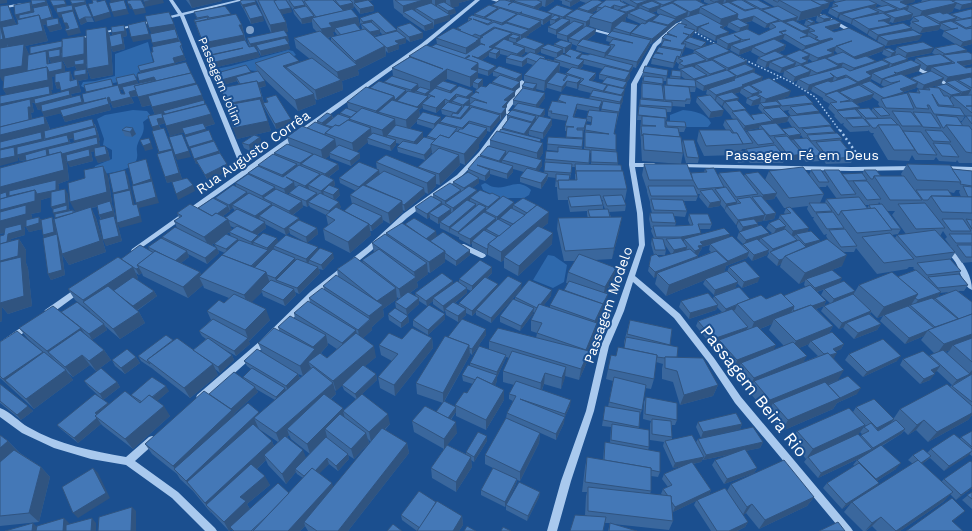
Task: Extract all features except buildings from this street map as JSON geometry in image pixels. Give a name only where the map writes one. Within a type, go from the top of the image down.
[{"type":"street","name":"Passagem Jolim","points":[[171,0],[181,14],[246,172]]},
{"type":"street","points":[[69,40],[242,0]]},
{"type":"street","name":"Rua Augusto Corrêa","points":[[130,254],[423,45],[478,0]]},
{"type":"street","points":[[494,0],[514,7]]},
{"type":"street","points":[[0,8],[27,3]]},
{"type":"street","points":[[814,11],[859,35]]},
{"type":"street","points":[[678,24],[697,16]]},
{"type":"street","points":[[556,20],[622,37]]},
{"type":"street","name":"Passagem Modelo","points":[[552,531],[566,481],[590,411],[605,346],[620,311],[642,245],[640,212],[632,165],[634,84],[652,44],[678,24]]},
{"type":"street","points":[[905,61],[947,84]]},
{"type":"street","points":[[193,405],[263,343],[313,294],[369,249],[405,216],[459,176],[481,153],[511,113],[505,112],[518,93],[522,82]]},
{"type":"street","points":[[632,165],[663,166]]},
{"type":"street","name":"Passagem Fé em Deus","points":[[671,166],[871,168],[896,170],[919,168]]},
{"type":"street","points":[[935,168],[972,170]]},
{"type":"street","points":[[405,216],[412,220]]},
{"type":"street","points":[[455,242],[483,256]]},
{"type":"street","points":[[946,245],[960,263],[967,281],[972,286]]},
{"type":"street","name":"Passagem Beira Rio","points":[[631,276],[676,316],[711,360],[738,400],[848,531]]},
{"type":"street","points":[[45,314],[84,286]]},
{"type":"street","points":[[0,346],[32,323]]},
{"type":"street","points":[[0,412],[25,430],[57,444],[91,455],[128,461],[175,495],[212,531]]},
{"type":"street","points":[[128,461],[157,436]]},
{"type":"path","points":[[678,24],[722,48]]},
{"type":"path","points":[[736,55],[781,77],[815,98],[856,153],[871,168]]},
{"type":"path","points":[[768,82],[781,77]]},
{"type":"shaded area","points":[[148,42],[154,66],[138,72],[136,78],[87,89],[81,86],[83,82],[95,81],[115,76],[115,54]]},
{"type":"shaded area","points":[[288,50],[293,51],[296,55],[272,67],[259,71],[247,69],[217,77],[216,69]]},
{"type":"shaded area","points":[[133,110],[147,111],[151,116],[143,122],[143,132],[137,146],[137,156],[135,162],[126,169],[98,175],[94,171],[95,166],[112,159],[112,150],[103,145],[104,139],[97,119],[105,115]]},
{"type":"shaded area","points":[[683,110],[703,115],[711,123],[708,127],[685,127],[670,121],[670,115]]},
{"type":"shaded area","points":[[485,183],[492,187],[504,187],[521,184],[531,190],[529,195],[524,198],[499,198],[483,190],[481,185]]},
{"type":"shaded area","points":[[548,255],[554,256],[567,265],[564,282],[553,288],[533,280]]}]
